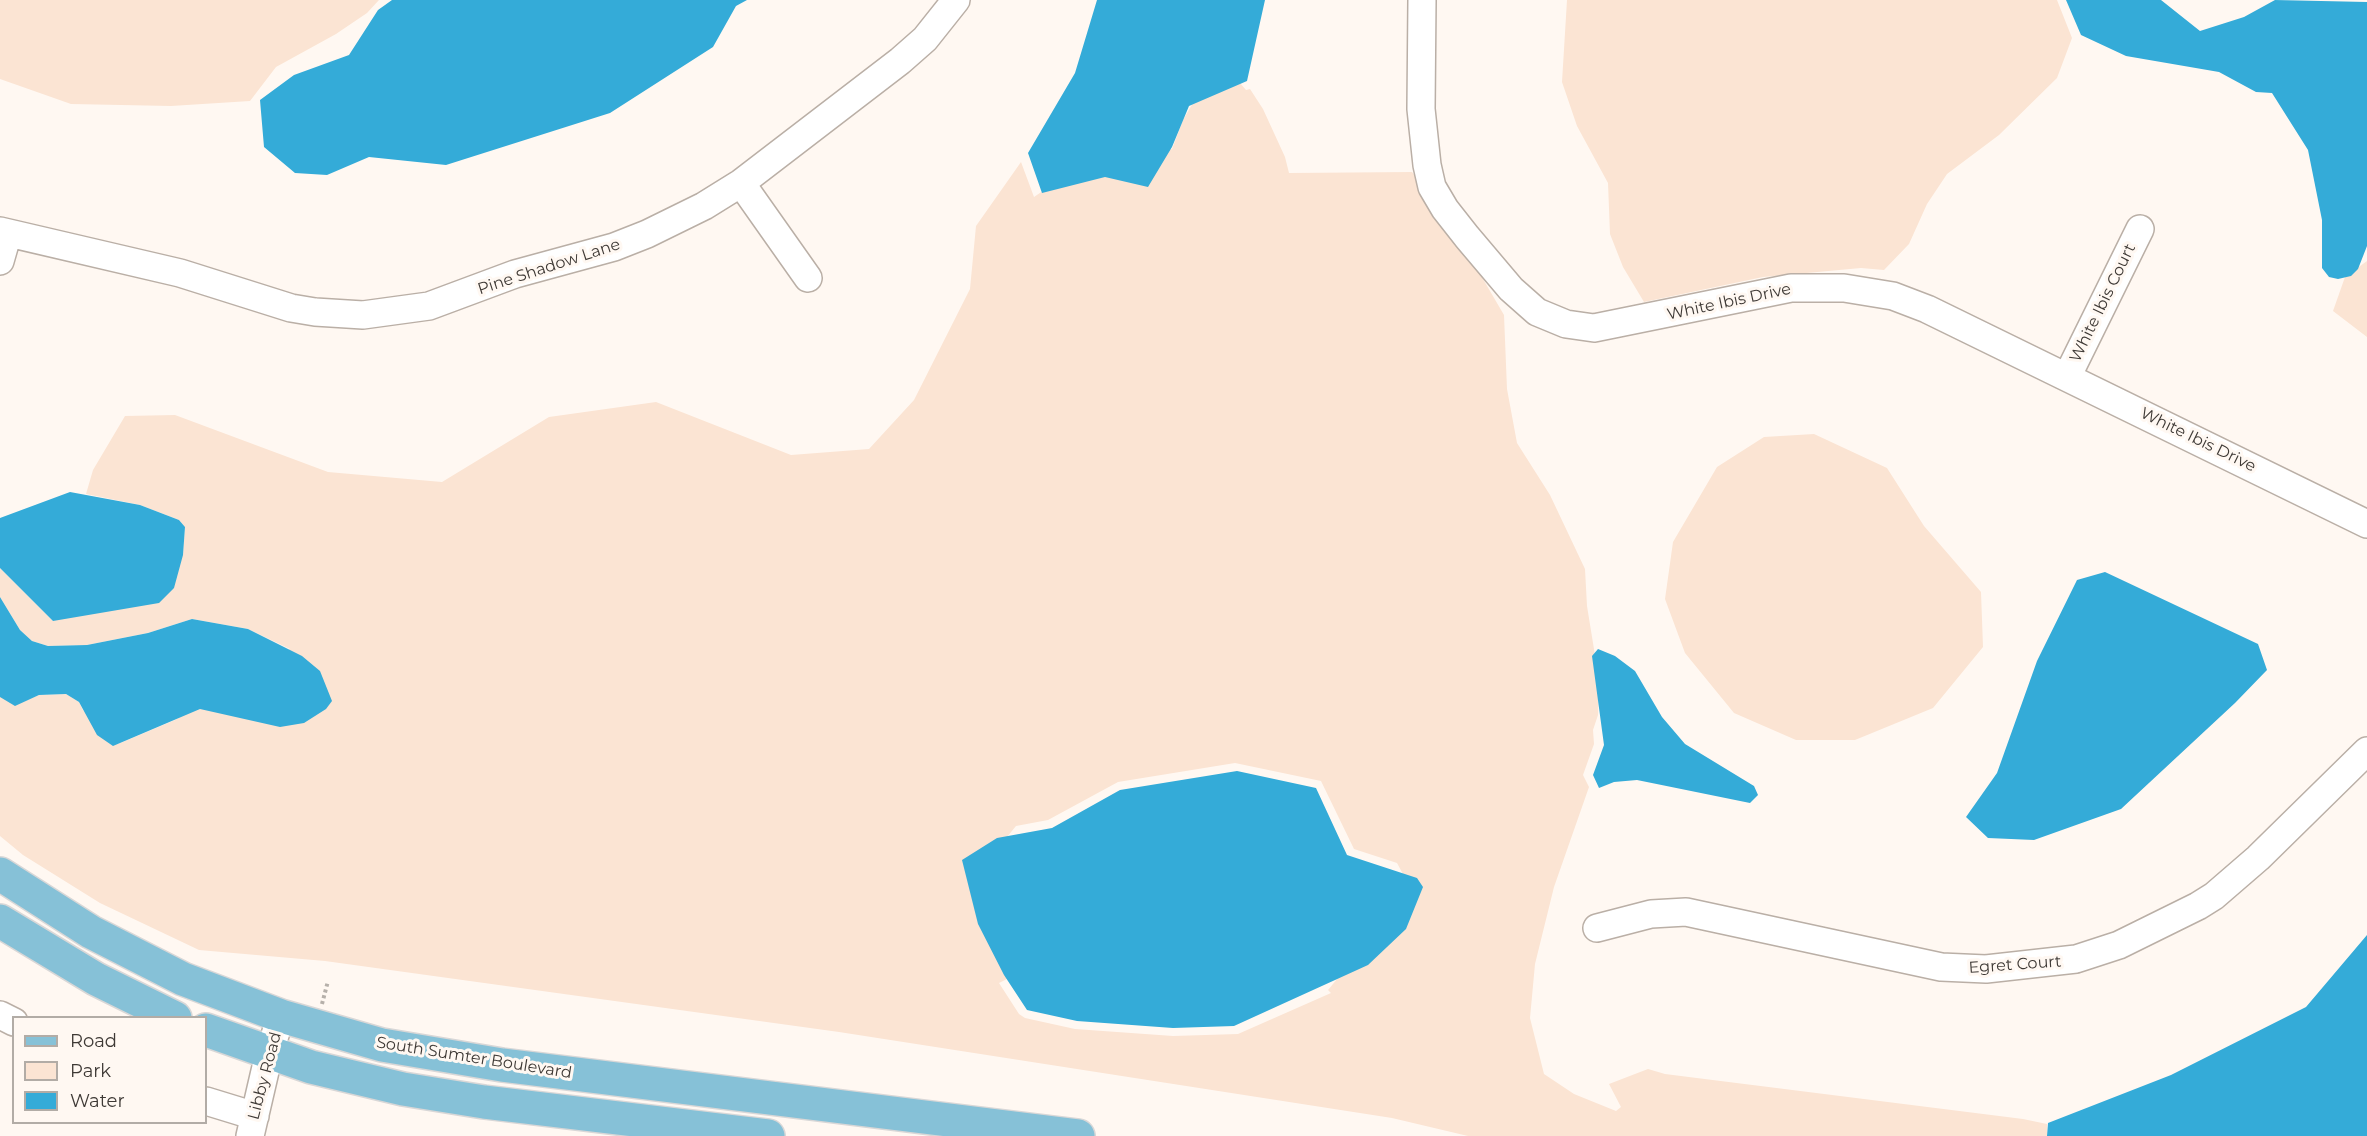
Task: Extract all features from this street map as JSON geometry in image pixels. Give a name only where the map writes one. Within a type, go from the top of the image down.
[{"type":"main road","name":"South Sumter Boulevard","points":[[0,874],[65,916],[137,957],[207,989],[281,1016],[372,1042],[448,1057],[972,1130],[1078,1136]]},
{"type":"main road","points":[[0,921],[96,979],[173,1016]]},
{"type":"main road","points":[[207,1030],[269,1054],[360,1079],[443,1096],[768,1136]]},
{"type":"street","name":"Pine Shadow Lane","points":[[4,232],[180,273],[291,308],[338,314],[385,313],[429,306],[515,274],[614,247],[676,221],[741,183],[900,61],[925,39],[956,0]]},
{"type":"street","name":"White Ibis Drive","points":[[1422,0],[1421,108],[1427,165],[1432,187],[1445,209],[1467,237],[1511,289],[1537,312],[1566,324],[1594,328],[1791,288],[1861,290],[1893,296],[1921,307],[2067,377],[2367,524]]},
{"type":"street","points":[[741,183],[808,278]]},
{"type":"street","name":"White Ibis Court","points":[[2067,377],[2140,229]]},
{"type":"street","points":[[0,261],[4,232]]},
{"type":"street","name":"Egret Court","points":[[1598,928],[1651,914],[1686,912],[1941,967],[1986,969],[2076,959],[2119,945],[2214,896],[2258,858],[2367,751]]},
{"type":"street","name":"Libby Road","points":[[252,1126],[269,1054],[281,1016]]},
{"type":"street","points":[[207,1102],[252,1126]]},
{"type":"green space","points":[[0,0],[379,0],[367,13],[336,34],[276,67],[250,101],[171,106],[71,104],[0,79]]},
{"type":"green space","points":[[1567,0],[2057,0],[2072,38],[2057,78],[1999,135],[1947,174],[1927,204],[1909,244],[1884,270],[1861,268],[1763,277],[1644,302],[1623,267],[1610,234],[1608,183],[1577,126],[1562,82]]},
{"type":"green space","points":[[1240,83],[1246,90],[1250,89],[1263,109],[1285,157],[1289,173],[1412,172],[1445,214],[1504,315],[1507,389],[1517,443],[1550,495],[1585,569],[1587,606],[1599,680],[1598,715],[1593,730],[1594,744],[1583,775],[1589,787],[1554,887],[1535,964],[1530,1018],[1544,1074],[1574,1094],[1616,1111],[1621,1107],[1609,1084],[1648,1069],[1665,1074],[2023,1119],[2047,1124],[2047,1136],[1468,1136],[1392,1118],[839,1032],[325,961],[199,950],[100,903],[23,855],[0,836],[0,693],[20,703],[39,695],[66,694],[79,702],[83,710],[118,744],[175,720],[290,649],[248,629],[192,619],[148,633],[87,645],[48,646],[32,641],[20,630],[0,597],[0,568],[53,621],[183,555],[185,527],[179,520],[140,505],[86,494],[93,470],[125,416],[175,415],[328,472],[442,482],[549,417],[656,402],[791,455],[869,449],[914,400],[970,289],[976,226],[1021,162],[1034,197],[1050,186],[1172,149],[1183,120],[1201,89]],"holes":[[[1235,763],[1321,781],[1354,849],[1397,863],[1411,889],[1328,990],[1331,993],[1238,1034],[1173,1036],[1075,1029],[1025,1018],[1019,1014],[999,983],[1007,979],[1007,837],[1016,826],[1048,820],[1118,782]]]},
{"type":"green space","points":[[2367,261],[2367,337],[2333,311],[2345,277]]},
{"type":"green space","points":[[1814,434],[1887,468],[1924,526],[1981,592],[1983,647],[1933,708],[1855,740],[1796,740],[1734,713],[1685,653],[1665,599],[1673,542],[1717,467],[1764,437]]},
{"type":"water","points":[[392,0],[747,0],[736,6],[713,47],[610,113],[446,165],[369,157],[327,175],[295,173],[264,147],[260,100],[294,75],[349,55],[378,10]]},
{"type":"water","points":[[1097,0],[1265,0],[1247,81],[1189,106],[1172,147],[1148,187],[1105,177],[1042,193],[1028,153],[1075,73]]},
{"type":"water","points":[[2066,0],[2161,0],[2200,31],[2244,17],[2275,0],[2367,2],[2367,246],[2358,269],[2351,276],[2338,279],[2329,277],[2322,268],[2322,220],[2308,150],[2272,93],[2256,92],[2219,72],[2126,56],[2081,35]]},
{"type":"water","points":[[70,492],[140,505],[179,520],[185,527],[183,555],[174,588],[159,603],[53,621],[0,568],[0,518]]},
{"type":"water","points":[[2105,572],[2258,644],[2267,670],[2235,703],[2121,809],[2034,840],[1988,838],[1966,817],[1997,773],[2037,661],[2077,580]]},
{"type":"water","points":[[0,597],[20,630],[32,641],[48,646],[87,645],[148,633],[192,619],[248,629],[302,656],[320,671],[332,701],[326,709],[304,723],[280,727],[200,709],[113,746],[97,735],[79,702],[66,694],[39,695],[15,706],[0,697]]},
{"type":"water","points":[[1598,649],[1615,656],[1635,671],[1662,717],[1685,744],[1754,786],[1758,795],[1750,803],[1637,780],[1614,782],[1599,788],[1593,775],[1604,745],[1592,656]]},
{"type":"water","points":[[1237,771],[1316,788],[1347,855],[1417,878],[1423,887],[1406,929],[1368,965],[1234,1026],[1173,1028],[1077,1021],[1027,1010],[1004,975],[978,924],[962,860],[997,838],[1052,828],[1120,790]]},
{"type":"water","points":[[2367,935],[2367,1136],[2047,1136],[2048,1123],[2171,1075],[2306,1007]]}]
